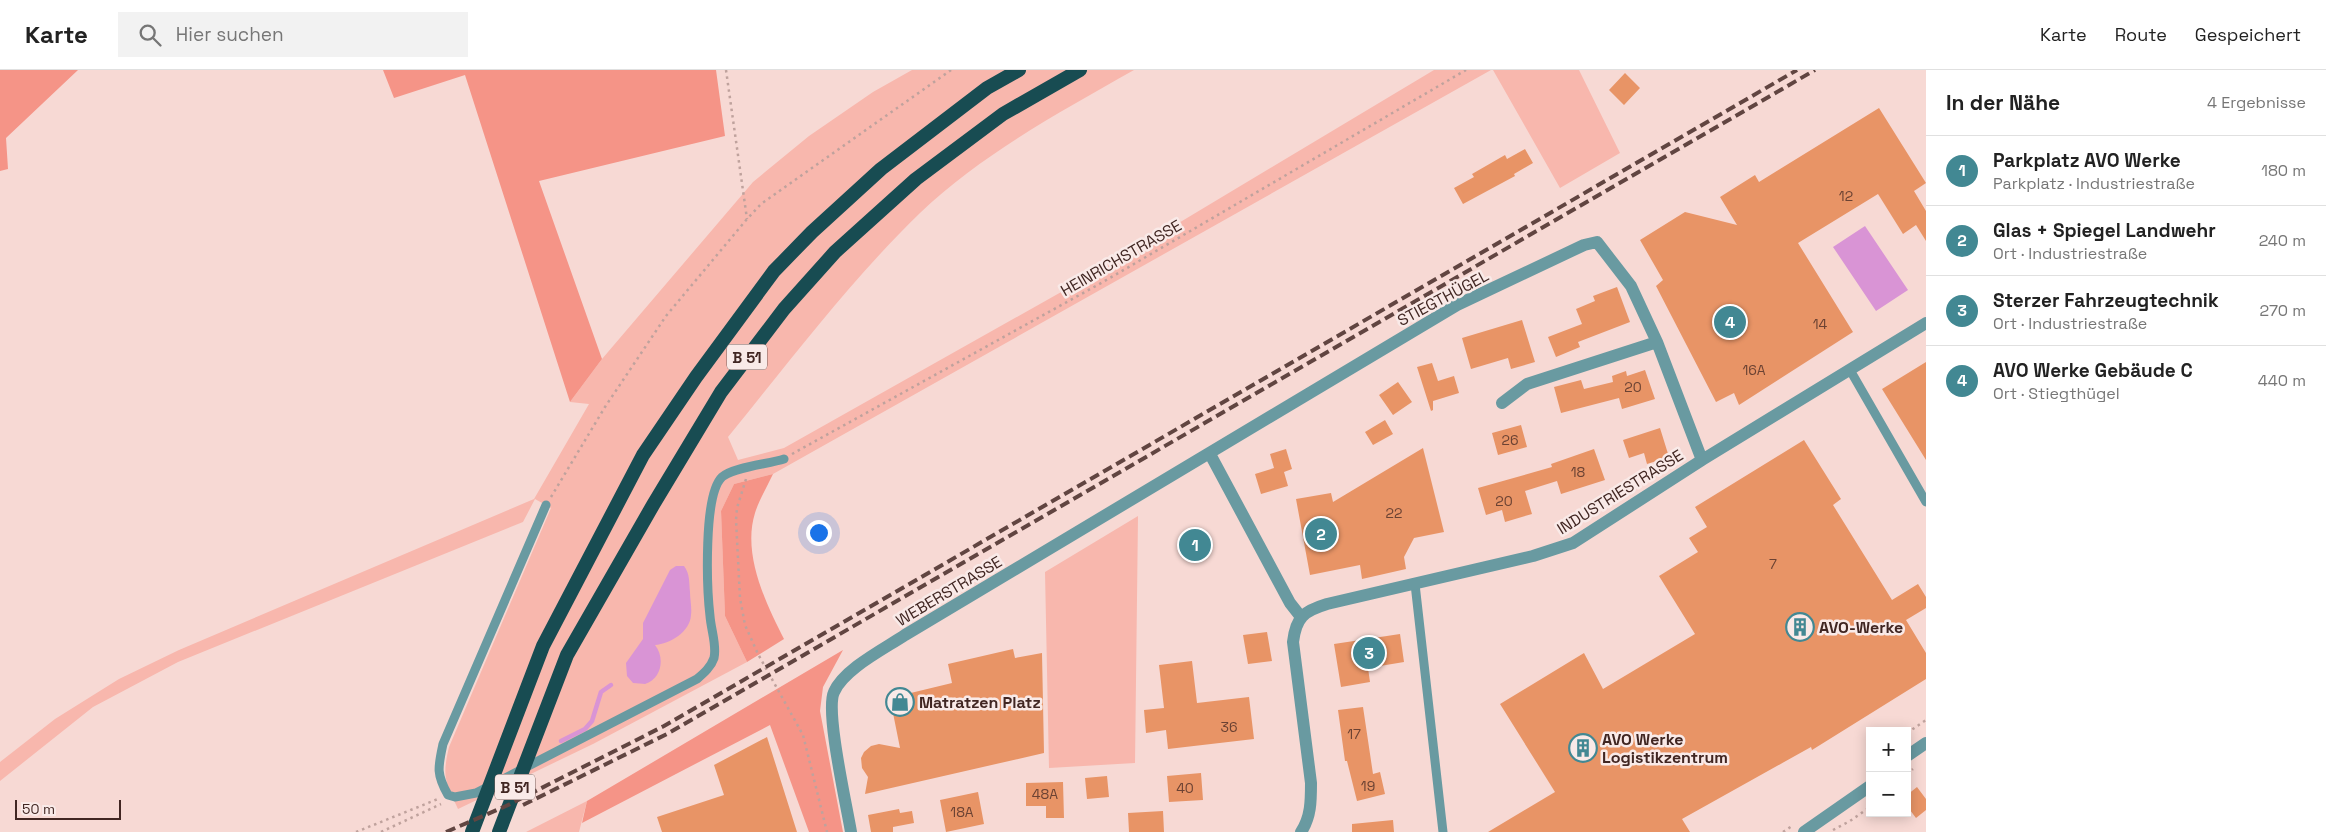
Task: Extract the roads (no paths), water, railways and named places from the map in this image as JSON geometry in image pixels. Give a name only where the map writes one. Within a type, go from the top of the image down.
[{"type":"highway","name":"B 51","points":[[472,832],[543,646],[643,455],[696,377],[774,271],[812,232],[881,169],[987,88],[1019,70]]},
{"type":"highway","name":"B 51","points":[[499,832],[567,655],[652,505],[721,392],[784,308],[835,252],[916,179],[1003,114],[1080,70]]},
{"type":"street","name":"STIEGTHÜGEL","points":[[1210,454],[1457,306],[1584,245],[1597,242],[1631,286],[1657,342],[1702,460]]},
{"type":"street","name":"INDUSTRIESTRASSE","points":[[1301,617],[1310,609],[1327,604],[1533,556],[1573,543],[1702,460],[1926,324]]},
{"type":"street","points":[[1502,403],[1527,384],[1657,342]]},
{"type":"street","points":[[1210,454],[1273,583],[1301,617],[1294,628],[1293,642],[1311,803],[1308,818],[1301,832]]},
{"type":"street","name":"WEBERSTRASSE","points":[[851,832],[831,714],[833,693],[846,676],[913,630],[1210,454]]},
{"type":"street","points":[[1911,753],[1926,743]]},
{"type":"street","points":[[1804,832],[1866,789]]},
{"type":"lane","points":[[1850,370],[1926,502]]},
{"type":"lane","points":[[546,505],[443,744],[438,774],[439,780],[451,796],[476,793],[633,709],[697,679],[707,671],[714,659],[709,636],[707,582],[713,496],[722,477],[730,472],[784,459]]},
{"type":"lane","points":[[1415,584],[1443,832]]},
{"type":"waterway","points":[[561,741],[585,729],[592,721],[601,692],[611,685]]},
{"type":"railway","points":[[446,832],[506,806],[664,726],[1797,70]]},
{"type":"railway","points":[[523,805],[667,734],[1815,70]]},
{"type":"place","name":"AVO Werke Gebäude C","points":[[1730,322]]},
{"type":"place","name":"Glas + Spiegel Landwehr","points":[[1321,534]]},
{"type":"place","name":"Parkplatz AVO Werke","points":[[1195,545]]},
{"type":"place","name":"AVO-Werke","points":[[1800,627]]},
{"type":"place","name":"Sterzer Fahrzeugtechnik","points":[[1369,653]]},
{"type":"place","name":"Matratzen Platz","points":[[900,702]]},
{"type":"place","name":"AVO Werke Logistikzentrum","points":[[1583,748]]}]
